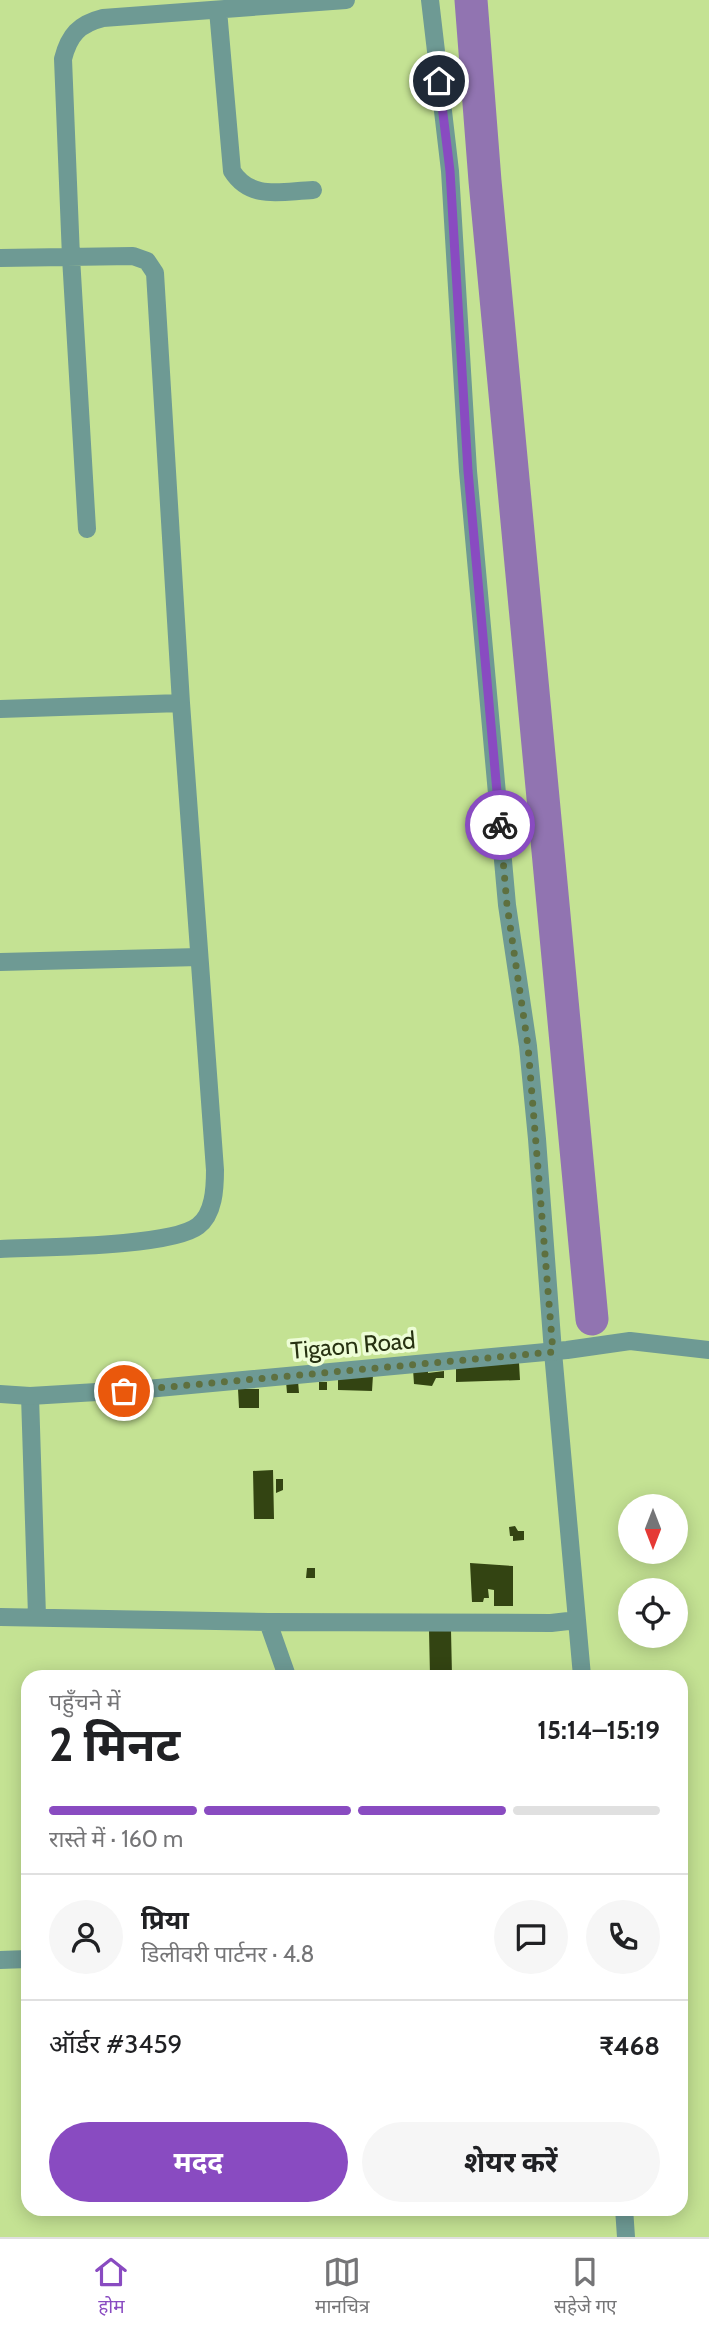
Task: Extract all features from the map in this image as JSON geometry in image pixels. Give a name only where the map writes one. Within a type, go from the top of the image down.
[{"type":"street","points":[[87,529],[71,257],[63,59],[68,42],[76,30],[88,22],[103,18],[345,0]]},
{"type":"street","points":[[430,0],[450,171],[472,512],[507,905],[529,1059],[560,1351],[582,1670]]},
{"type":"street","points":[[218,10],[232,171],[238,181],[258,192],[313,190]]},
{"type":"street","points":[[0,258],[133,256],[147,261],[155,272],[181,703],[215,1170],[215,1191],[209,1210],[200,1225],[178,1235],[148,1241],[0,1249]]},
{"type":"street","points":[[0,709],[181,703]]},
{"type":"street","points":[[0,962],[200,957]]},
{"type":"street","name":"Tigaon Road","points":[[0,1394],[30,1396],[147,1389],[560,1351],[630,1342],[709,1350]]},
{"type":"street","points":[[30,1396],[37,1616]]},
{"type":"street","points":[[0,1617],[268,1622],[551,1623],[578,1620]]},
{"type":"street","points":[[268,1622],[285,1670]]},
{"type":"street","points":[[0,1960],[21,1959]]},
{"type":"street","points":[[625,2216],[626,2237]]},
{"type":"building","points":[[519,1362],[520,1380],[456,1382],[456,1364]]},
{"type":"building","points":[[428,1368],[428,1373],[444,1371],[444,1378],[436,1378],[432,1386],[414,1384],[413,1369]]},
{"type":"building","points":[[338,1375],[373,1375],[372,1391],[338,1390]]},
{"type":"building","points":[[286,1381],[298,1381],[299,1393],[287,1393]]},
{"type":"building","points":[[319,1382],[327,1382],[327,1390],[319,1390]]},
{"type":"building","points":[[238,1389],[259,1389],[259,1408],[239,1408]]},
{"type":"building","points":[[273,1470],[274,1519],[254,1519],[253,1471]]},
{"type":"building","points":[[276,1479],[283,1479],[283,1490],[276,1493]]},
{"type":"building","points":[[515,1526],[518,1531],[524,1531],[524,1540],[513,1541],[509,1527]]},
{"type":"building","points":[[470,1563],[513,1566],[513,1606],[494,1606],[494,1590],[488,1589],[489,1598],[484,1598],[483,1602],[472,1602]]},
{"type":"building","points":[[307,1568],[315,1568],[315,1578],[306,1578]]},
{"type":"building","points":[[429,1630],[451,1630],[452,1670],[430,1670]]},
{"type":"waterway","points":[[471,0],[485,181],[592,1319]]},
{"type":"way so far","points":[[124,1391],[553,1352],[528,1046],[507,905],[500,825]]},
{"type":"route","points":[[439,81],[450,171],[468,471],[500,825]]}]
